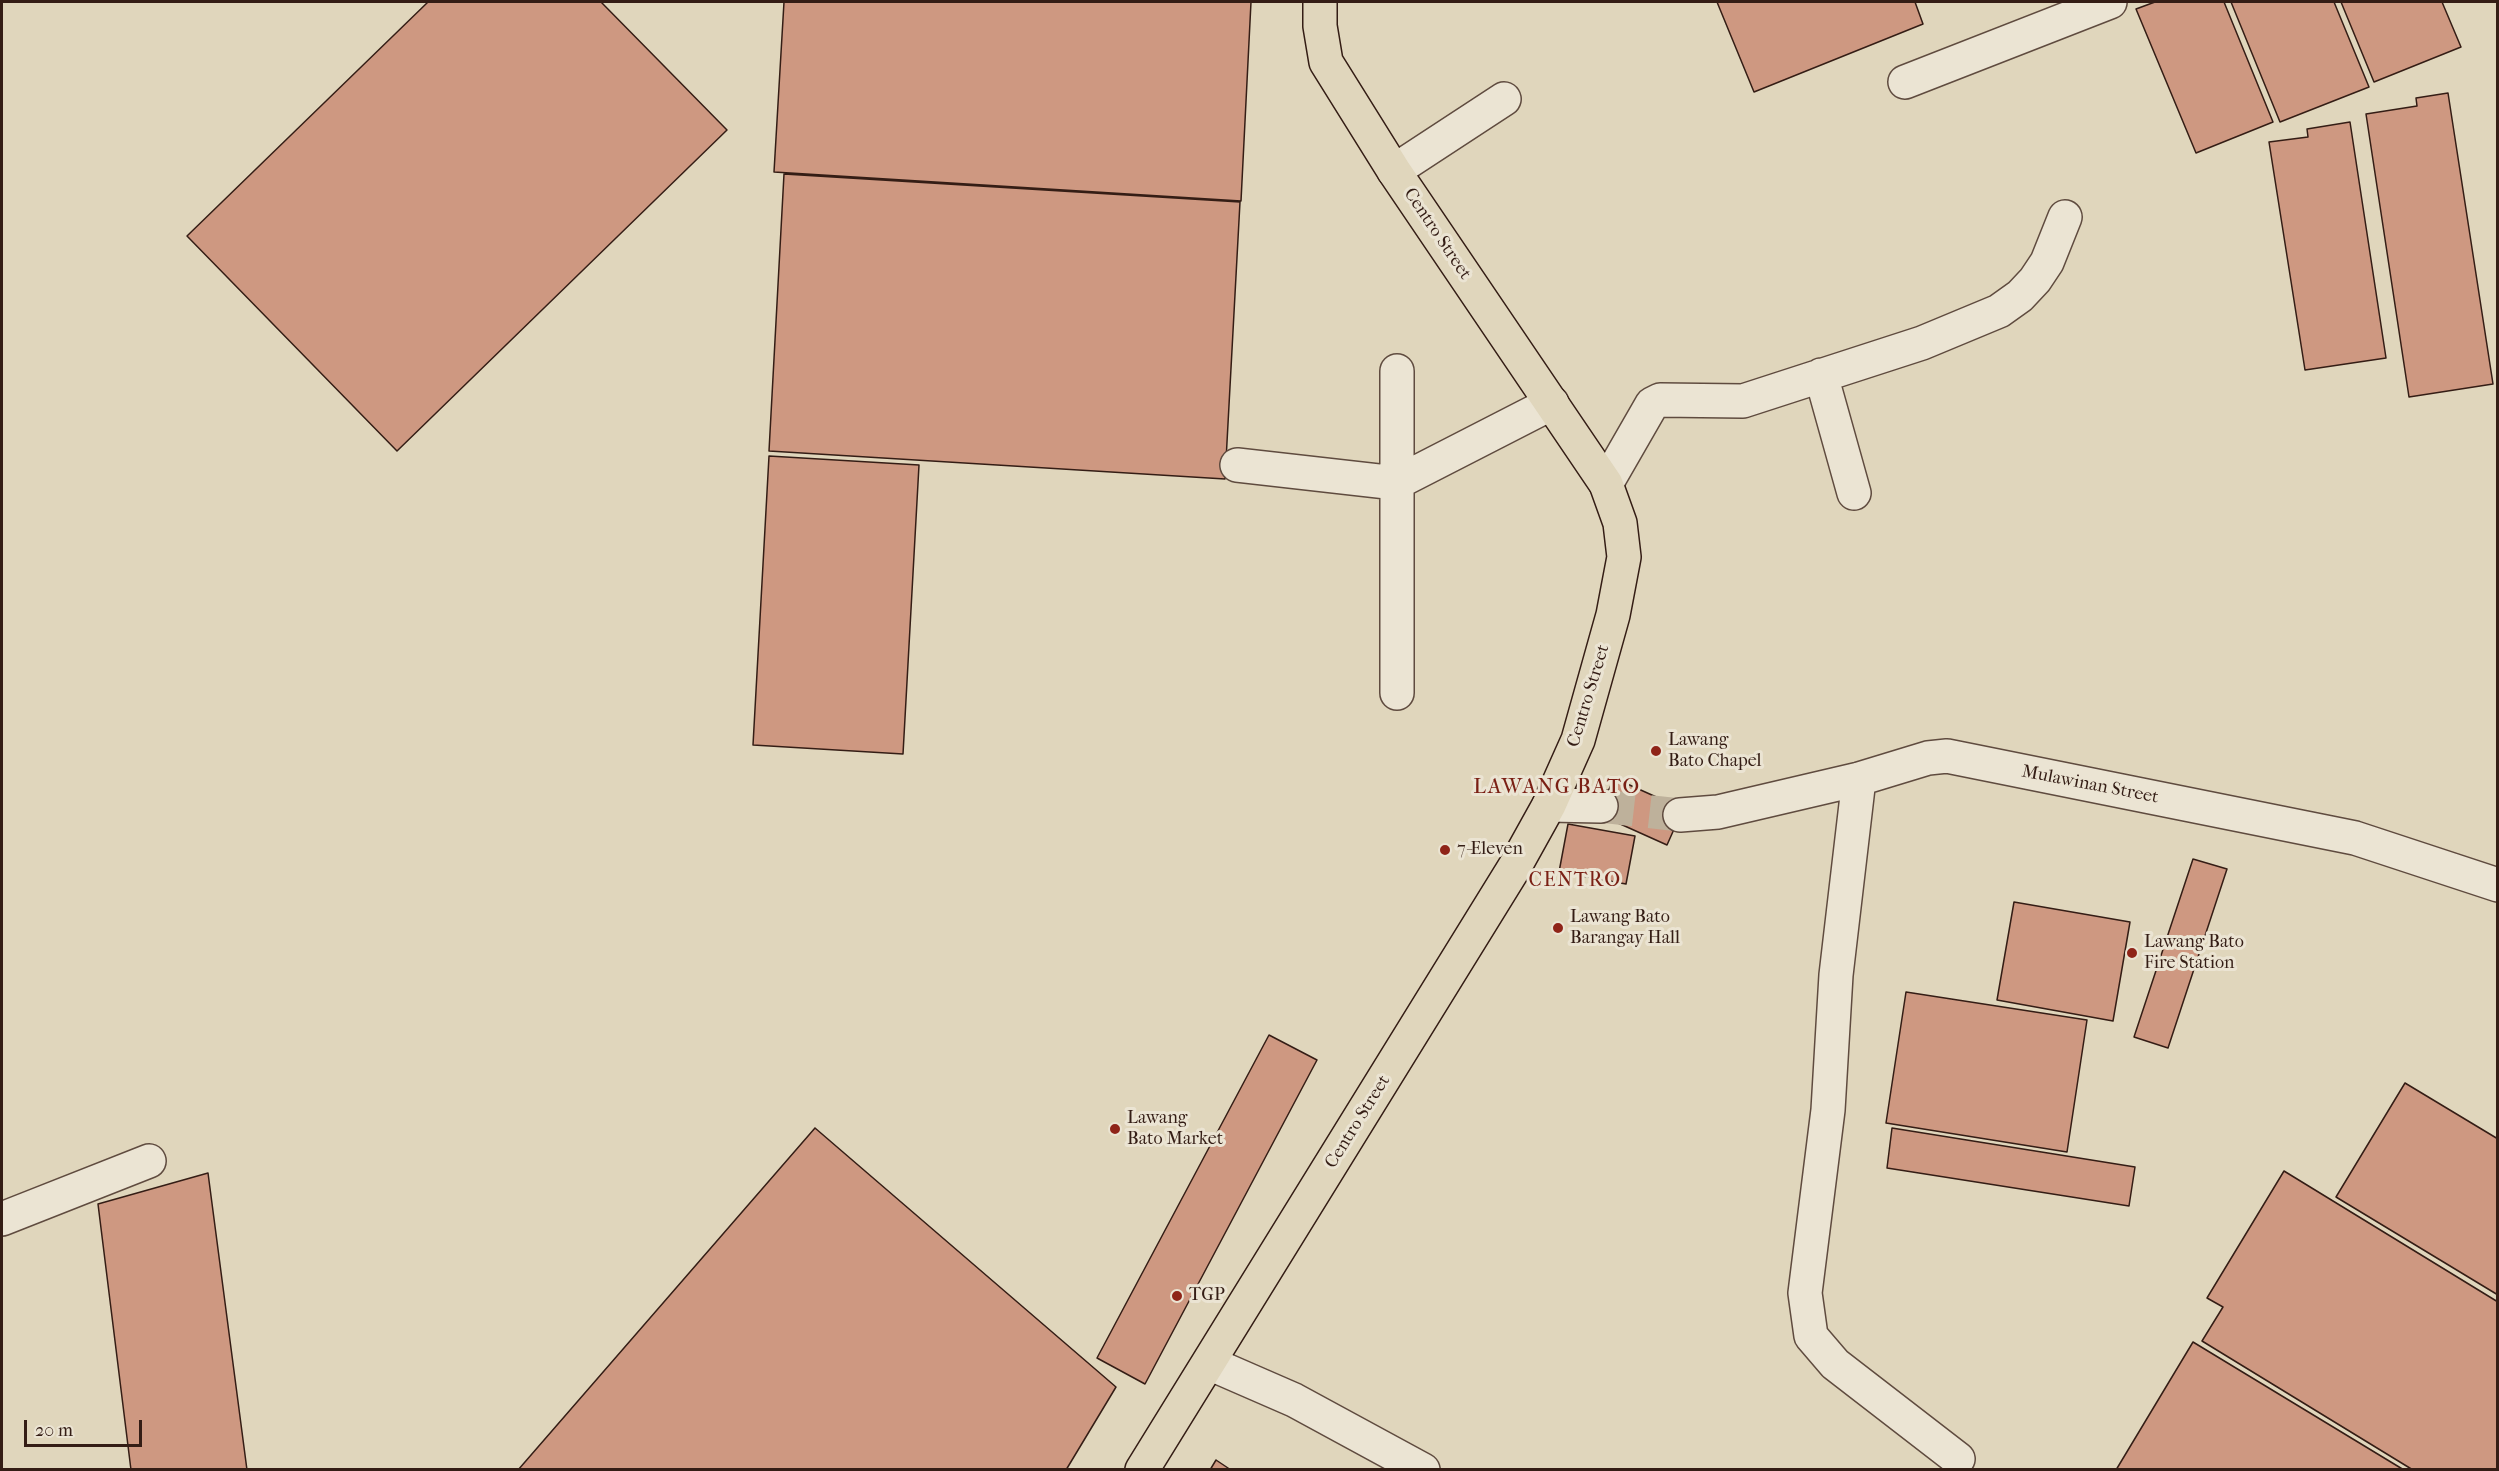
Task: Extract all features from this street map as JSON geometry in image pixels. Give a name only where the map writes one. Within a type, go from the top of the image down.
[{"type":"main road","name":"Centro Street","points":[[1142,1470],[1514,868],[1549,805],[1578,740],[1613,615],[1624,557],[1620,523],[1606,484],[1394,171],[1326,62],[1320,26],[1320,2]]},
{"type":"street","points":[[1905,82],[2110,2]]},
{"type":"street","points":[[1394,171],[1504,99]]},
{"type":"street","points":[[1606,484],[1652,404],[1668,399],[1743,401],[1922,343],[1999,311],[2020,296],[2035,280],[2047,262],[2065,217]]},
{"type":"street","points":[[1396,371],[1397,693]]},
{"type":"street","points":[[1821,375],[1854,493]]},
{"type":"street","points":[[1237,465],[1396,483],[1552,403]]},
{"type":"street","name":"Mulawinan Street","points":[[1680,815],[1719,812],[1859,779],[1928,758],[1947,756],[2355,838],[2492,874]]},
{"type":"street","points":[[1859,779],[1836,975],[1828,1110],[1805,1293],[1811,1336],[1835,1364],[1958,1459]]},
{"type":"street","points":[[1549,805],[1601,806]]},
{"type":"street","points":[[2,1219],[149,1161]]},
{"type":"street","points":[[1209,1362],[1294,1400],[1423,1470]]},
{"type":"building","points":[[428,2],[601,2],[727,130],[397,451],[187,236]]},
{"type":"building","points":[[784,2],[1251,2],[1241,201],[774,172]]},
{"type":"building","points":[[1717,2],[1915,2],[1923,24],[1754,92]]},
{"type":"building","points":[[2155,2],[2224,2],[2273,122],[2196,153],[2136,9]]},
{"type":"building","points":[[2231,2],[2334,2],[2369,87],[2280,122]]},
{"type":"building","points":[[2341,2],[2442,2],[2461,47],[2374,82]]},
{"type":"building","points":[[2448,93],[2493,384],[2409,397],[2366,114],[2417,106],[2416,98]]},
{"type":"building","points":[[2350,122],[2386,358],[2305,370],[2269,142],[2308,137],[2307,129]]},
{"type":"building","points":[[784,174],[1240,202],[1225,479],[769,451]]},
{"type":"building","points":[[769,456],[919,465],[903,754],[753,745]]},
{"type":"building","points":[[1614,778],[1683,809],[1667,845],[1598,814]]},
{"type":"building","points":[[1568,824],[1635,836],[1626,884],[1559,872]]},
{"type":"building","points":[[2193,859],[2227,869],[2168,1048],[2134,1037]]},
{"type":"building","points":[[2014,902],[2130,922],[2113,1021],[1997,1000]]},
{"type":"building","points":[[1906,992],[2087,1020],[2067,1152],[1886,1123]]},
{"type":"building","points":[[1269,1035],[1317,1060],[1145,1384],[1097,1358]]},
{"type":"building","points":[[2405,1083],[2498,1139],[2498,1295],[2336,1197]]},
{"type":"building","points":[[815,1128],[1116,1387],[1066,1470],[518,1470]]},
{"type":"building","points":[[1892,1128],[2135,1167],[2129,1206],[1887,1168]]},
{"type":"building","points":[[2284,1171],[2498,1302],[2498,1470],[2413,1470],[2202,1341],[2223,1307],[2207,1298]]},
{"type":"building","points":[[208,1173],[247,1470],[131,1470],[98,1204]]},
{"type":"building","points":[[2193,1342],[2404,1470],[2116,1470]]},
{"type":"building","points":[[1216,1460],[1231,1470],[1210,1470]]},
{"type":"tunnel","points":[[1601,806],[1680,815]]},
{"type":"place","name":"Lawang Bato Chapel","points":[[1656,751]]},
{"type":"place","name":"7-Eleven","points":[[1445,850]]},
{"type":"place","name":"Lawang Bato Barangay Hall","points":[[1558,928]]},
{"type":"place","name":"Lawang Bato Fire Station","points":[[2132,953]]},
{"type":"place","name":"Lawang Bato Market","points":[[1115,1129]]},
{"type":"place","name":"TGP","points":[[1177,1296]]},
{"type":"district","name":"LAWANG BATO","points":[[1557,788]]},
{"type":"district","name":"CENTRO","points":[[1575,881]]}]
